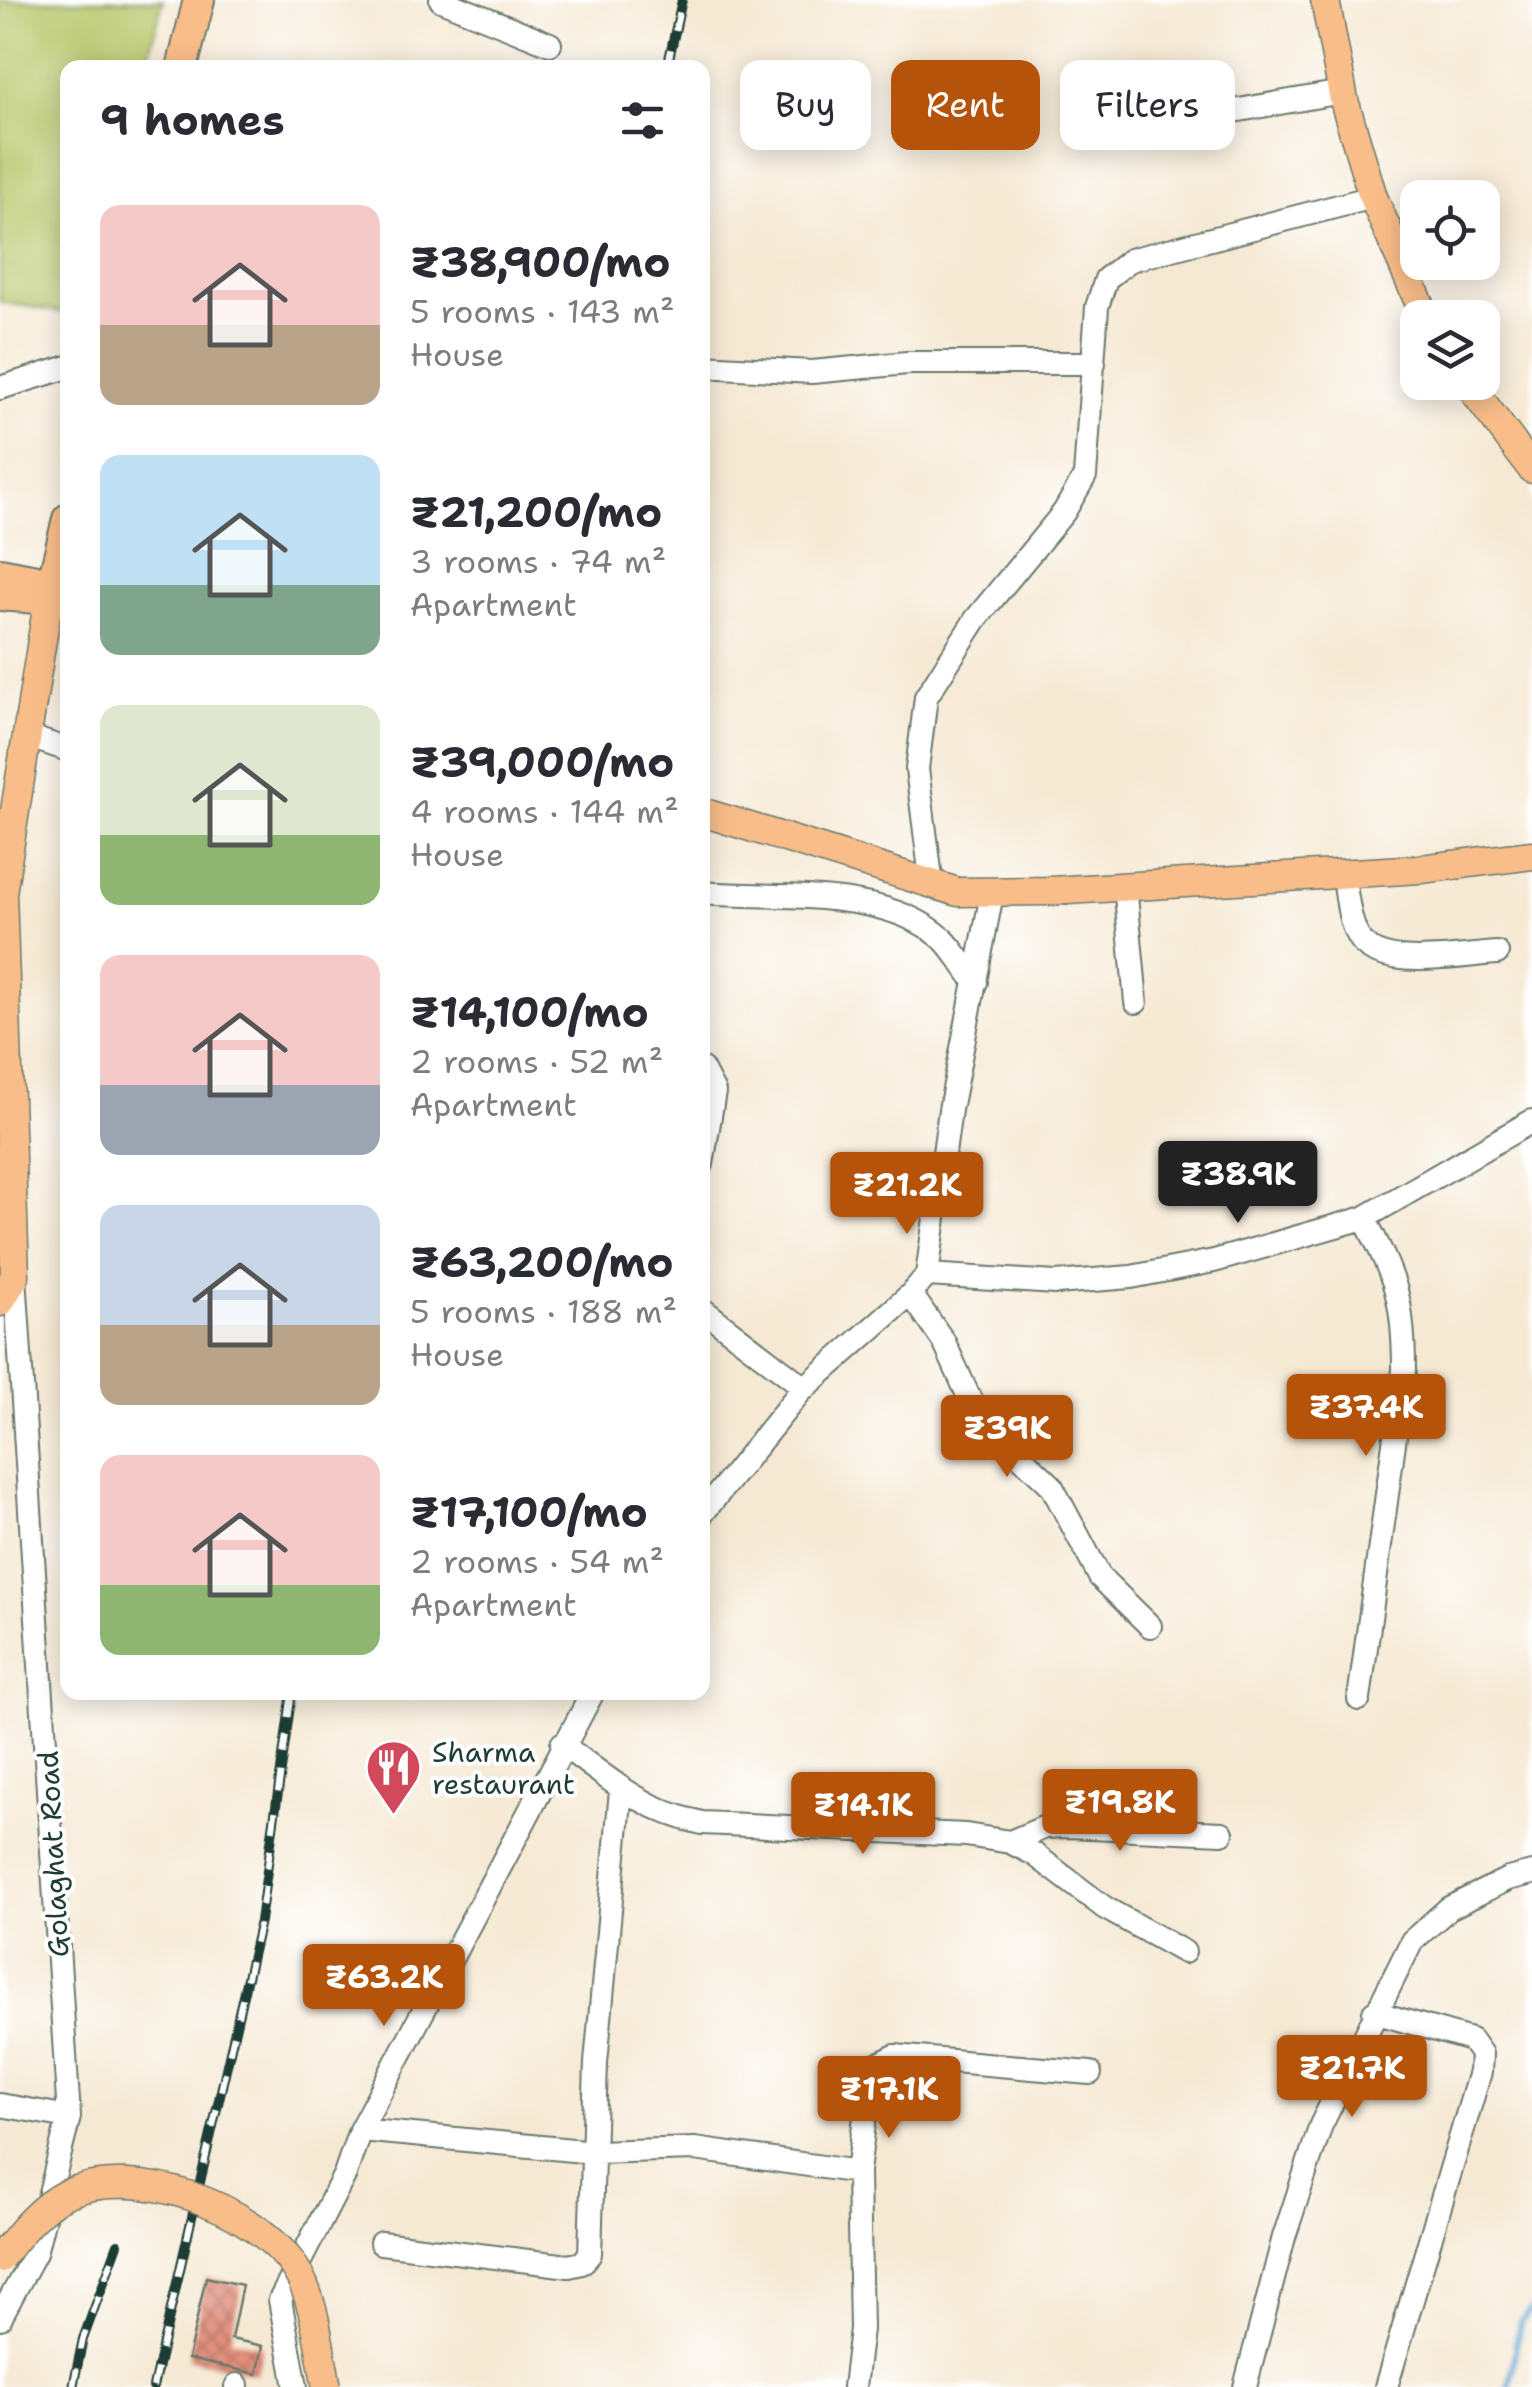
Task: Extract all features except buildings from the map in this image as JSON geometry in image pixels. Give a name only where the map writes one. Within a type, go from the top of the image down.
[{"type":"highway","points":[[184,60],[199,0]]},
{"type":"highway","points":[[0,573],[59,595]]},
{"type":"highway","points":[[0,595],[59,595]]},
{"type":"main road","points":[[1325,0],[1342,92],[1373,197],[1418,300]]},
{"type":"main road","points":[[1480,400],[1532,469]]},
{"type":"main road","name":"Golaghat Road","points":[[15,1276],[2,893],[26,736],[59,595]]},
{"type":"main road","points":[[710,814],[932,886],[992,894],[1343,874],[1532,856]]},
{"type":"main road","points":[[0,1302],[15,1276]]},
{"type":"main road","points":[[0,2258],[38,2214],[64,2195],[94,2185],[122,2183],[176,2190],[263,2236],[294,2267],[310,2306],[326,2387]]},
{"type":"street","points":[[441,0],[550,44]]},
{"type":"street","points":[[1235,111],[1342,92]]},
{"type":"street","points":[[932,886],[917,769],[926,697],[976,619],[1064,512],[1085,476],[1097,307],[1106,279],[1130,260],[1373,197]]},
{"type":"street","points":[[710,366],[812,372],[908,362],[1094,363]]},
{"type":"street","points":[[0,388],[60,369]]},
{"type":"street","points":[[26,736],[60,747]]},
{"type":"street","points":[[1343,874],[1355,933],[1367,950],[1390,959],[1497,953]]},
{"type":"street","points":[[1125,885],[1136,1002]]},
{"type":"street","points":[[710,894],[866,904],[893,910],[944,940],[976,982]]},
{"type":"street","points":[[710,1504],[805,1388],[911,1294],[927,1274],[950,1110],[992,894]]},
{"type":"street","points":[[710,1084],[714,1092],[710,1116]]},
{"type":"street","points":[[927,1274],[1056,1283],[1131,1276],[1214,1260],[1364,1218],[1532,1121]]},
{"type":"street","points":[[1359,1699],[1404,1370],[1404,1320],[1394,1274],[1364,1218]]},
{"type":"street","name":"Golaghat Road","points":[[0,2318],[35,2253],[68,2117],[15,1276]]},
{"type":"street","points":[[911,1294],[944,1342],[976,1415],[1051,1485],[1100,1577],[1150,1626]]},
{"type":"street","points":[[710,1315],[805,1388]]},
{"type":"street","points":[[296,2387],[280,2300],[345,2174],[360,2130],[587,1700]]},
{"type":"street","points":[[562,1744],[621,1790],[668,1816],[702,1823],[966,1835],[1010,1842],[1034,1854],[1105,1908],[1184,1952]]},
{"type":"street","points":[[381,2243],[569,2266],[582,2263],[593,2243],[596,2064],[621,1790]]},
{"type":"street","points":[[1010,1842],[1045,1827],[1222,1833]]},
{"type":"street","points":[[1244,2387],[1284,2237],[1321,2126],[1412,1941],[1449,1908],[1508,1879],[1532,1873]]},
{"type":"street","points":[[1374,2012],[1471,2040],[1481,2054],[1475,2090],[1386,2387]]},
{"type":"street","points":[[854,2387],[860,2329],[858,2172],[871,2068],[879,2060],[895,2056],[1090,2073]]},
{"type":"street","points":[[0,2105],[68,2117]]},
{"type":"street","points":[[360,2130],[594,2152],[695,2149],[858,2172]]},
{"type":"green space","points":[[0,0],[163,0],[148,60],[60,60],[60,312],[0,302]]},
{"type":"waterway","points":[[1509,2387],[1520,2322],[1532,2309]]},
{"type":"railway","points":[[669,60],[682,0]]},
{"type":"railway","points":[[153,2387],[260,1921],[291,1700]]},
{"type":"railway","points":[[73,2387],[83,2339],[118,2244]]},
{"type":"place","name":"Sharma restaurant","points":[[393,1817]]}]
